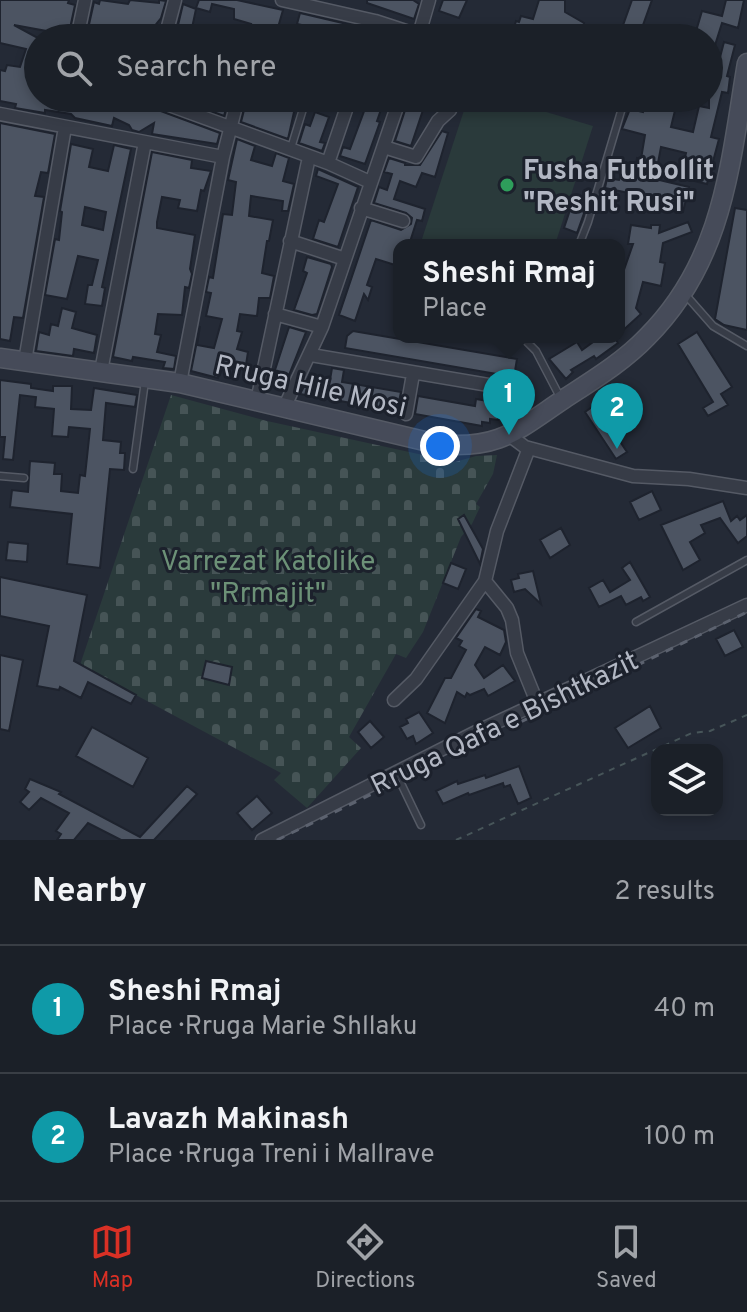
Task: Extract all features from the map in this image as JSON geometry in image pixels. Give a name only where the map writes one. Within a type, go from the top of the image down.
[{"type":"main road","name":"Rruga Hile Mosi","points":[[0,358],[180,383],[461,446],[496,441],[621,360],[645,339],[684,293],[706,253],[721,202],[743,110],[747,63]]},
{"type":"street","points":[[80,24],[85,0]]},
{"type":"street","points":[[169,24],[175,0]]},
{"type":"street","points":[[282,0],[383,24]]},
{"type":"street","points":[[422,24],[429,0]]},
{"type":"street","points":[[187,112],[328,163],[370,182]]},
{"type":"street","points":[[180,383],[234,112]]},
{"type":"street","points":[[328,163],[342,112]]},
{"type":"street","points":[[284,408],[322,327],[395,112]]},
{"type":"street","points":[[384,147],[416,157],[438,121],[448,112]]},
{"type":"street","points":[[0,114],[223,157]]},
{"type":"street","points":[[25,361],[65,127]]},
{"type":"street","points":[[101,371],[145,142]]},
{"type":"street","points":[[257,401],[309,157]]},
{"type":"street","points":[[361,208],[403,221]]},
{"type":"street","points":[[290,241],[345,259]]},
{"type":"street","points":[[275,314],[322,327]]},
{"type":"street","points":[[311,355],[512,389]]},
{"type":"street","points":[[406,414],[413,374]]},
{"type":"street","points":[[509,435],[529,448],[633,476],[689,479],[747,488]]},
{"type":"street","points":[[394,700],[416,679],[485,581],[497,531],[529,448]]},
{"type":"street","points":[[485,581],[507,608],[517,653],[538,705]]},
{"type":"street","name":"Rruga Qafa e Bishtkazit","points":[[262,840],[747,605]]},
{"type":"lane","points":[[290,149],[302,112]]},
{"type":"lane","points":[[581,239],[620,112]]},
{"type":"lane","points":[[684,293],[713,326],[747,346]]},
{"type":"lane","points":[[530,343],[562,401]]},
{"type":"lane","points":[[133,469],[146,377]]},
{"type":"lane","points":[[402,435],[406,414]]},
{"type":"lane","points":[[0,476],[24,478]]},
{"type":"lane","name":"Rruga Qafa e Bishtkazit","points":[[636,622],[747,560]]},
{"type":"lane","points":[[396,773],[421,825]]},
{"type":"path","points":[[456,840],[692,733],[710,731],[747,715]]},
{"type":"green space","name":"Fusha Futbollit \"Reshit Rusi\"","points":[[463,112],[546,112],[593,126],[557,239],[422,239]]},
{"type":"green space","name":"Varrezat Katolike \"Rrmajit\"","points":[[171,395],[267,421],[455,462],[476,456],[497,455],[493,474],[476,504],[480,507],[461,537],[423,632],[406,658],[396,654],[349,737],[361,748],[307,808],[274,780],[281,773],[80,665]]},
{"type":"building","points":[[0,0],[69,0],[68,3],[75,5],[71,24],[14,25],[24,30],[24,49],[0,43]]},
{"type":"building","points":[[100,0],[128,4],[130,0],[166,1],[156,24],[89,24],[94,2],[99,4]]},
{"type":"building","points":[[199,0],[237,0],[283,10],[279,24],[251,24],[234,19],[234,9],[212,4],[210,12],[196,8]]},
{"type":"building","points":[[367,0],[413,0],[419,4],[414,19],[367,3]]},
{"type":"building","points":[[443,0],[467,0],[459,18],[439,11]]},
{"type":"building","points":[[539,0],[565,0],[565,12],[584,23],[515,24],[521,16],[533,19]]},
{"type":"building","points":[[632,0],[652,0],[643,24],[623,24]]},
{"type":"building","points":[[726,0],[744,0],[738,28],[722,23],[698,24],[702,11],[722,16]]},
{"type":"building","points":[[183,4],[196,9],[193,24],[178,24]]},
{"type":"building","points":[[300,13],[347,24],[297,24]]},
{"type":"building","points":[[724,42],[735,45],[727,76],[730,77],[728,93],[723,92]]},
{"type":"building","points":[[24,55],[24,110],[15,108],[16,104],[0,101],[0,70],[5,71],[7,65],[20,67]]},
{"type":"building","points":[[58,112],[163,112],[220,133],[217,144],[152,134],[154,123],[139,132],[114,118],[112,126],[75,118],[71,114]]},
{"type":"building","points":[[244,112],[294,112],[288,139],[241,122]]},
{"type":"building","points":[[315,112],[329,117],[320,142],[325,143],[322,151],[299,143],[305,124],[310,126]]},
{"type":"building","points":[[364,112],[380,112],[377,121],[380,122],[365,164],[340,156],[343,147],[350,149]]},
{"type":"building","points":[[404,112],[422,112],[411,146],[395,141]]},
{"type":"building","points":[[629,112],[675,112],[671,127],[693,132],[698,112],[717,112],[711,137],[719,139],[707,184],[686,179],[688,167],[683,166],[686,153],[661,147],[655,179],[689,187],[683,212],[657,206],[657,199],[605,188],[607,178],[619,180],[629,167],[635,169],[637,158],[641,159],[645,135],[622,129]]},
{"type":"building","points":[[0,123],[55,134],[48,173],[41,172],[35,196],[44,197],[23,318],[14,317],[10,341],[0,339]]},
{"type":"building","points":[[442,131],[448,133],[435,177],[422,173],[416,187],[400,181],[394,199],[425,209],[422,221],[417,220],[411,239],[393,239],[393,264],[376,259],[367,285],[372,287],[368,300],[364,294],[355,321],[339,315],[371,220],[401,230],[411,224],[412,218],[406,213],[374,203],[379,187],[387,190],[392,174],[384,172],[389,158],[405,165],[420,165]]},
{"type":"building","points":[[237,139],[255,146],[251,160],[272,166],[276,153],[289,158],[283,181],[294,184],[288,211],[282,211],[283,201],[251,196],[249,216],[273,220],[262,273],[274,276],[270,298],[259,298],[257,316],[240,314],[237,331],[242,332],[237,349],[248,352],[246,365],[240,364],[238,370],[221,366],[218,378],[191,371],[200,326],[197,345],[214,348],[222,319],[206,316],[211,293],[206,292],[209,277],[213,278],[223,214],[232,215],[236,182],[228,180]]},
{"type":"building","points":[[71,144],[93,149],[89,167],[108,171],[114,145],[131,149],[102,287],[105,288],[102,306],[85,304],[88,285],[92,285],[98,260],[78,256],[67,299],[45,295],[55,239],[59,240],[60,211]],"holes":[[[85,207],[106,212],[103,230],[82,225]]]},
{"type":"building","points":[[152,152],[192,160],[191,168],[211,171],[204,191],[201,190],[197,211],[178,208],[180,200],[162,197],[157,222],[157,228],[195,235],[192,274],[189,288],[185,287],[182,315],[158,314],[155,334],[161,335],[157,352],[176,356],[174,369],[163,368],[165,362],[113,357]]},
{"type":"building","points":[[318,169],[358,187],[338,247],[313,239],[319,220],[324,222],[338,184],[316,176]]},
{"type":"building","points":[[574,198],[588,202],[577,233],[564,228]]},
{"type":"building","points":[[735,208],[747,210],[747,330],[724,325],[715,319]]},
{"type":"building","points":[[688,222],[692,232],[663,243],[660,262],[665,263],[661,286],[643,282],[636,308],[641,314],[625,329],[625,267],[633,244],[628,244],[631,225],[651,228],[651,225],[660,225],[659,233]]},
{"type":"building","points":[[307,257],[331,264],[332,267],[317,314],[312,315],[294,310],[307,273],[303,271]]},
{"type":"building","points":[[62,308],[76,312],[72,328],[97,335],[94,353],[74,349],[73,356],[36,351],[39,332],[49,335],[51,324],[58,326]]},
{"type":"building","points":[[289,327],[306,332],[289,375],[275,370]]},
{"type":"building","points":[[353,331],[393,338],[393,343],[423,343],[517,359],[514,377],[345,348],[347,336]]},
{"type":"building","points":[[697,332],[732,387],[721,394],[728,405],[708,416],[703,408],[713,402],[678,344]]},
{"type":"building","points":[[575,343],[582,350],[592,343],[618,343],[596,359],[594,356],[571,370],[573,372],[566,379],[549,359]]},
{"type":"building","points":[[332,368],[344,370],[342,382],[401,392],[397,411],[300,394],[309,377],[330,380]]},
{"type":"building","points":[[0,380],[53,391],[53,386],[72,386],[71,409],[91,410],[94,388],[137,395],[135,407],[106,403],[103,440],[121,442],[120,453],[125,453],[124,470],[110,469],[100,568],[67,564],[72,514],[10,507],[12,490],[28,492],[30,461],[55,463],[54,474],[62,474],[61,491],[78,493],[80,475],[85,476],[90,429],[69,427],[68,437],[52,436],[54,409],[35,407],[36,397],[20,395],[13,460],[3,459],[5,437],[0,437]]},
{"type":"building","points":[[418,396],[475,406],[476,399],[500,403],[498,420],[482,422],[482,426],[415,414]]},
{"type":"building","points":[[599,402],[627,452],[616,459],[585,412]]},
{"type":"building","points":[[652,491],[661,510],[639,520],[630,502]]},
{"type":"building","points":[[723,501],[731,521],[737,516],[740,520],[747,515],[747,536],[738,543],[720,518],[701,525],[705,533],[690,542],[700,560],[683,570],[661,525]]},
{"type":"building","points":[[464,515],[483,549],[480,564],[458,519]]},
{"type":"building","points":[[561,528],[570,545],[550,558],[540,540]]},
{"type":"building","points":[[8,542],[28,544],[27,562],[6,560]]},
{"type":"building","points":[[630,562],[650,597],[643,601],[641,597],[626,605],[621,596],[599,607],[589,588],[603,580],[610,592],[630,580],[622,568]]},
{"type":"building","points":[[451,563],[466,569],[458,589],[443,583]]},
{"type":"building","points":[[533,571],[541,604],[525,589],[514,592],[511,580],[519,578],[518,574]]},
{"type":"building","points":[[0,577],[87,595],[74,661],[136,695],[131,704],[88,682],[81,698],[60,687],[59,690],[37,686],[49,626],[0,616]]},
{"type":"building","points":[[476,609],[481,611],[478,617],[504,630],[506,642],[500,655],[485,647],[475,665],[484,678],[503,665],[515,681],[488,696],[484,689],[470,695],[467,693],[465,697],[457,692],[445,723],[427,713],[445,678],[451,678],[466,650],[459,646],[462,641],[456,638]]},
{"type":"building","points":[[734,630],[743,647],[725,656],[716,639]]},
{"type":"building","points":[[0,655],[23,660],[9,731],[0,729]]},
{"type":"building","points":[[206,661],[232,667],[229,685],[202,678]]},
{"type":"building","points":[[650,706],[661,728],[628,748],[615,728]]},
{"type":"building","points":[[419,712],[433,733],[416,744],[413,736],[407,739],[400,727],[408,723],[406,719]]},
{"type":"building","points":[[370,721],[384,737],[371,748],[358,732]]},
{"type":"building","points":[[92,727],[148,758],[133,787],[76,756]]},
{"type":"building","points":[[519,766],[531,798],[518,804],[510,785],[504,787],[503,783],[443,804],[436,791],[457,781],[458,784],[485,775],[486,778]]},
{"type":"building","points":[[30,779],[61,792],[59,794],[140,837],[187,786],[197,794],[154,840],[121,840],[88,823],[74,840],[57,840],[61,834],[56,831],[69,813],[41,798],[29,810],[20,802],[29,792],[25,789]]},
{"type":"building","points":[[257,796],[272,813],[252,830],[237,813]]},
{"type":"railway","points":[[277,840],[747,612]]},
{"type":"place","name":"Fusha Futbollit \"Reshit Rusi\"","points":[[507,185]]},
{"type":"place","name":"Sheshi Rmaj","points":[[509,435]]},
{"type":"place","name":"Lavazh Makinash","points":[[617,449]]}]
